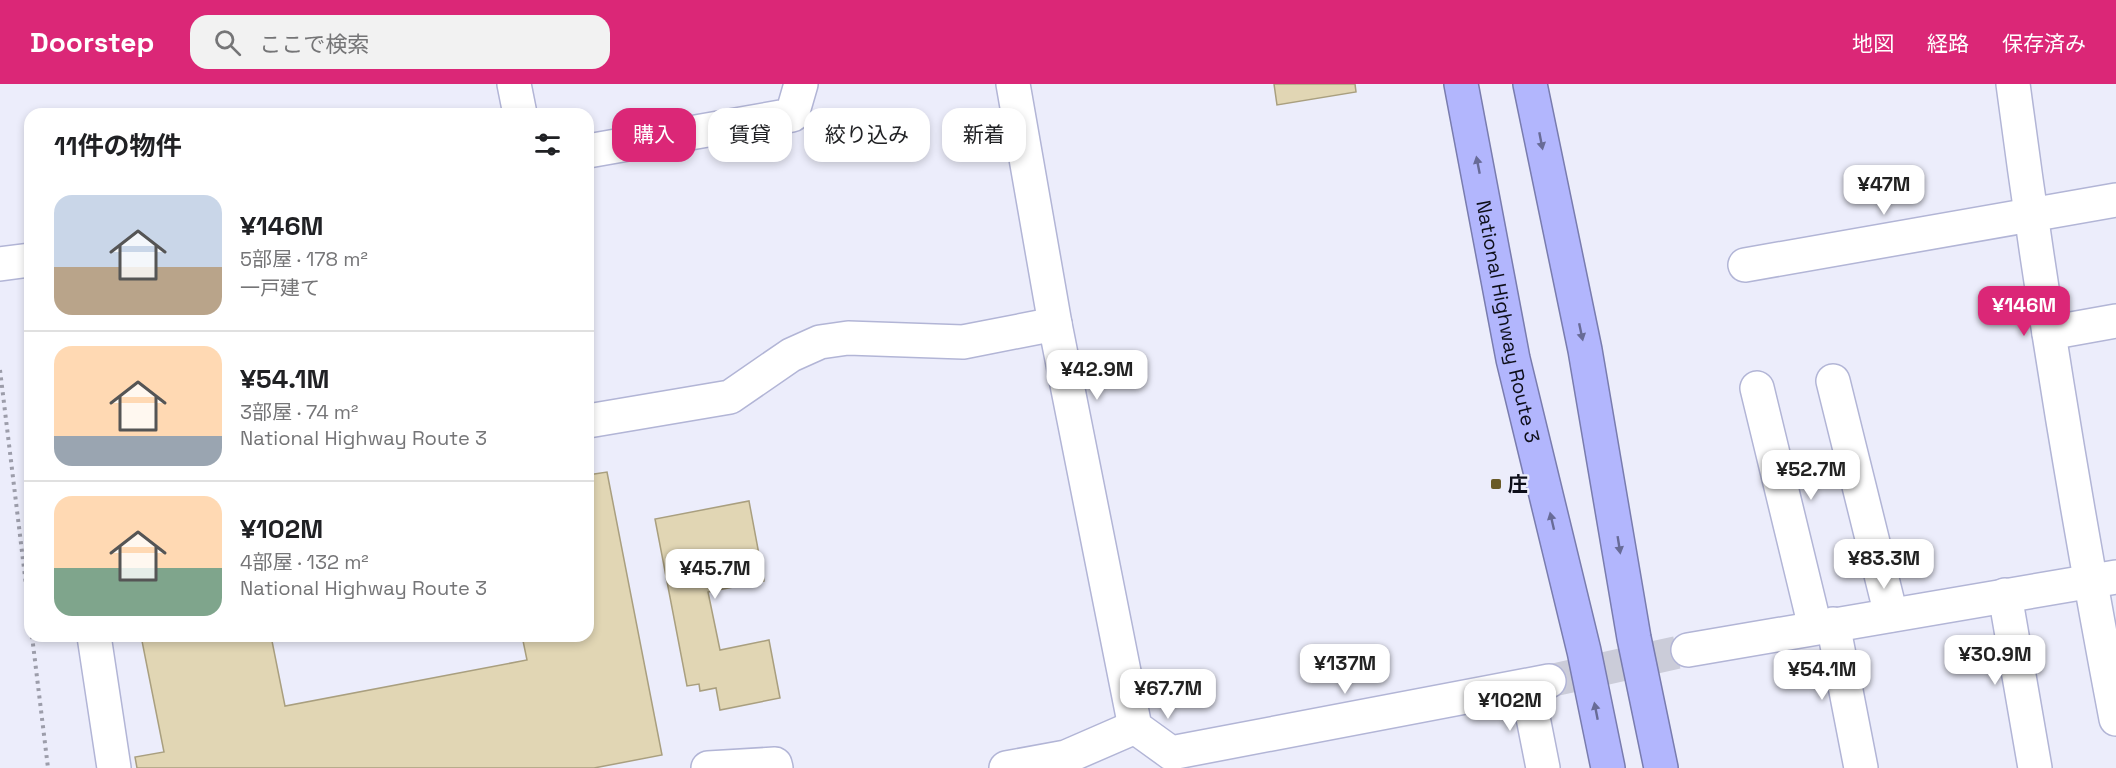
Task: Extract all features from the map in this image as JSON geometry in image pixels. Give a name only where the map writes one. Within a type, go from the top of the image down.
[{"type":"highway","name":"National Highway Route 3","points":[[1461,84],[1513,359],[1584,651],[1608,768]]},
{"type":"highway","points":[[1530,84],[1585,350],[1634,638],[1662,768]]},
{"type":"street","points":[[514,84],[519,108]]},
{"type":"street","points":[[594,150],[792,115],[801,84]]},
{"type":"street","points":[[1013,84],[1055,324],[1135,727],[1171,753],[1538,684],[1543,768]]},
{"type":"street","points":[[2013,84],[2049,333],[2103,579],[2116,720]]},
{"type":"street","points":[[1745,265],[2031,217],[2116,200]]},
{"type":"street","points":[[0,264],[24,261]]},
{"type":"street","points":[[2049,333],[2116,321]]},
{"type":"street","points":[[594,420],[730,397],[790,355],[820,342],[848,338],[963,342],[1055,324]]},
{"type":"street","points":[[1833,381],[1891,615]]},
{"type":"street","points":[[1757,388],[1824,625],[1861,768]]},
{"type":"street","points":[[1688,650],[2103,579]]},
{"type":"street","points":[[2005,596],[2035,768]]},
{"type":"street","points":[[95,642],[114,768]]},
{"type":"street","points":[[1006,768],[1066,757],[1135,727]]},
{"type":"street","points":[[708,768],[775,764],[776,768]]},
{"type":"path","points":[[0,370],[24,568]]},
{"type":"path","points":[[33,642],[48,768]]},
{"type":"building","points":[[1274,84],[1355,84],[1356,92],[1277,105]]},
{"type":"building","points":[[607,472],[662,755],[594,768],[137,768],[135,757],[164,752],[142,642],[272,642],[285,706],[527,660],[523,642],[594,642],[594,474]]},
{"type":"building","points":[[749,501],[764,581],[708,592],[720,650],[769,640],[780,698],[720,710],[716,688],[700,691],[699,684],[687,686],[655,519]]},
{"type":"tunnel","points":[[1549,681],[1688,650]]},
{"type":"place","name":"庄","points":[[1496,484]]}]
